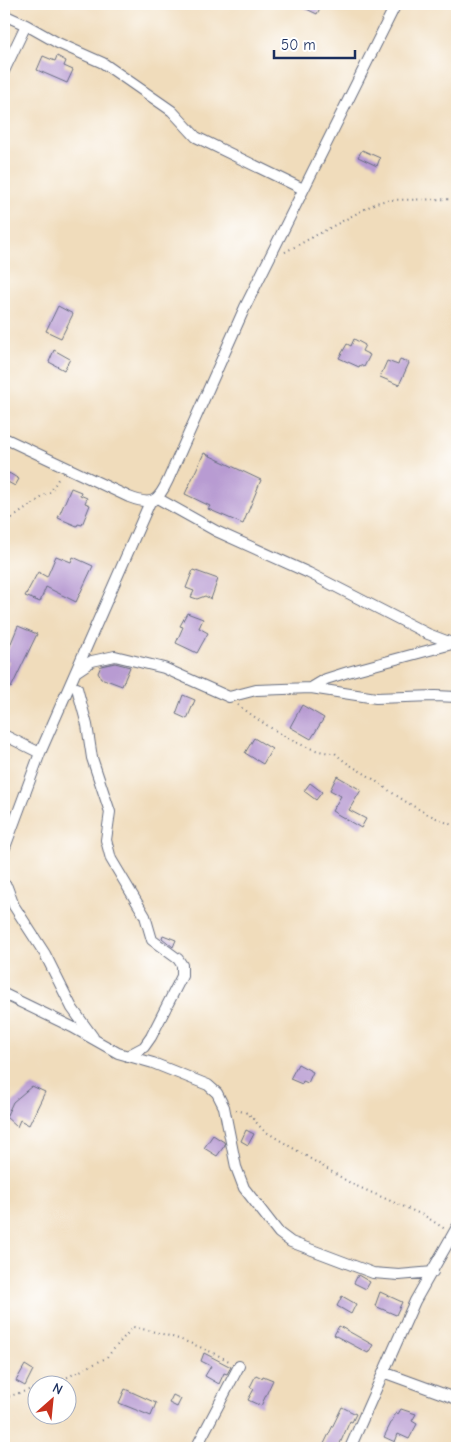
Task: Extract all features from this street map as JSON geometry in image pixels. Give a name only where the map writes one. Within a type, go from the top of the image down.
[{"type":"street","points":[[4,850],[40,753],[154,500],[168,480],[244,307],[396,4]]},
{"type":"street","points":[[4,15],[58,43],[103,63],[172,111],[196,137],[303,189]]},
{"type":"street","points":[[4,71],[26,25]]},
{"type":"street","points":[[4,438],[129,497],[154,500],[216,531],[309,573],[428,634],[455,644]]},
{"type":"street","points":[[311,688],[326,679],[348,672],[455,644]]},
{"type":"street","points":[[77,671],[92,661],[115,656],[164,668],[228,697],[256,690],[311,688],[376,698],[457,697]]},
{"type":"street","points":[[77,688],[83,708],[92,758],[110,812],[106,840],[111,858],[145,916],[152,940],[178,959],[183,969],[182,976],[151,1037],[144,1047],[127,1056]]},
{"type":"street","points":[[4,736],[40,753]]},
{"type":"street","points":[[4,884],[8,887],[14,906],[45,954],[72,1008],[95,1040]]},
{"type":"street","points":[[4,994],[127,1056],[153,1063],[208,1085],[217,1093],[224,1107],[236,1167],[244,1188],[279,1233],[291,1242],[373,1273],[399,1275],[433,1272]]},
{"type":"street","points":[[350,1448],[415,1301],[456,1231]]},
{"type":"street","points":[[196,1448],[239,1366]]},
{"type":"street","points":[[382,1372],[457,1399]]},
{"type":"path","points":[[269,260],[376,203],[387,200],[457,199]]},
{"type":"path","points":[[4,524],[51,491],[64,467]]},
{"type":"path","points":[[228,697],[271,729],[324,753],[335,753],[346,765],[374,780],[413,808],[457,827]]},
{"type":"path","points":[[224,1107],[248,1113],[263,1130],[352,1184],[456,1231]]},
{"type":"path","points":[[74,1374],[106,1358],[133,1327],[170,1334],[202,1347],[239,1366]]},
{"type":"path","points":[[4,1398],[28,1390]]},
{"type":"building","points":[[296,4],[322,4],[317,14]]},
{"type":"building","points":[[43,56],[55,61],[57,56],[66,61],[64,66],[73,70],[67,83],[37,70]]},
{"type":"building","points":[[362,150],[380,158],[377,166],[358,157]]},
{"type":"building","points":[[58,306],[73,314],[61,338],[46,331]]},
{"type":"building","points":[[354,339],[365,345],[362,351],[370,355],[364,367],[360,365],[359,367],[339,358],[347,344],[351,346]]},
{"type":"building","points":[[54,350],[70,359],[64,370],[49,362]]},
{"type":"building","points":[[400,359],[409,363],[399,385],[380,377],[387,361],[398,365]]},
{"type":"building","points":[[204,453],[261,480],[243,524],[208,509],[210,506],[185,494]]},
{"type":"building","points":[[9,473],[19,479],[15,486],[4,480]]},
{"type":"building","points":[[71,488],[81,492],[80,495],[87,498],[85,503],[90,505],[82,525],[78,524],[77,526],[58,518]]},
{"type":"building","points":[[56,556],[71,562],[73,557],[93,566],[76,602],[46,587],[40,602],[25,596],[38,572],[47,577]]},
{"type":"building","points":[[193,570],[218,579],[211,599],[205,596],[197,599],[191,597],[194,591],[186,588]]},
{"type":"building","points":[[187,613],[203,619],[199,628],[208,633],[197,653],[176,643],[183,627],[180,626]]},
{"type":"building","points":[[18,626],[37,634],[11,688],[4,684],[4,672],[9,661],[4,660]]},
{"type":"building","points":[[115,663],[130,667],[122,686],[101,678],[98,673],[101,666]]},
{"type":"building","points":[[183,695],[195,700],[187,719],[176,714]]},
{"type":"building","points":[[302,705],[324,718],[311,739],[290,727]]},
{"type":"building","points":[[254,738],[272,749],[263,764],[245,753]]},
{"type":"building","points":[[337,776],[361,790],[349,810],[366,819],[361,828],[332,811],[341,796],[330,790]]},
{"type":"building","points":[[310,783],[322,792],[316,800],[304,791]]},
{"type":"building","points":[[163,935],[176,940],[173,947],[162,938]]},
{"type":"building","points":[[298,1064],[313,1072],[308,1083],[303,1081],[302,1084],[290,1079]]},
{"type":"building","points":[[32,1086],[45,1092],[29,1125],[20,1120],[17,1127],[6,1117],[13,1102]]},
{"type":"building","points":[[246,1130],[254,1134],[248,1145],[241,1141]]},
{"type":"building","points":[[213,1135],[224,1142],[225,1145],[217,1156],[204,1148]]},
{"type":"building","points":[[358,1275],[370,1282],[366,1289],[354,1283]]},
{"type":"building","points":[[380,1292],[402,1302],[396,1315],[375,1306]]},
{"type":"building","points":[[342,1296],[356,1304],[351,1314],[337,1306]]},
{"type":"building","points":[[339,1326],[373,1345],[368,1353],[334,1335]]},
{"type":"building","points":[[204,1353],[231,1367],[227,1374],[224,1373],[219,1384],[205,1376],[211,1366],[201,1361]]},
{"type":"building","points":[[25,1365],[33,1370],[31,1374],[28,1374],[25,1386],[16,1381]]},
{"type":"building","points":[[256,1375],[273,1380],[261,1406],[248,1400],[254,1389],[250,1387]]},
{"type":"building","points":[[125,1389],[156,1403],[151,1416],[119,1403]]},
{"type":"building","points":[[173,1395],[181,1399],[177,1407],[169,1403]]},
{"type":"building","points":[[342,1407],[356,1414],[352,1422],[350,1421],[338,1448],[322,1448]]},
{"type":"building","points":[[401,1409],[416,1414],[412,1421],[417,1424],[409,1439],[398,1434],[395,1442],[384,1437],[396,1413],[398,1414]]}]
